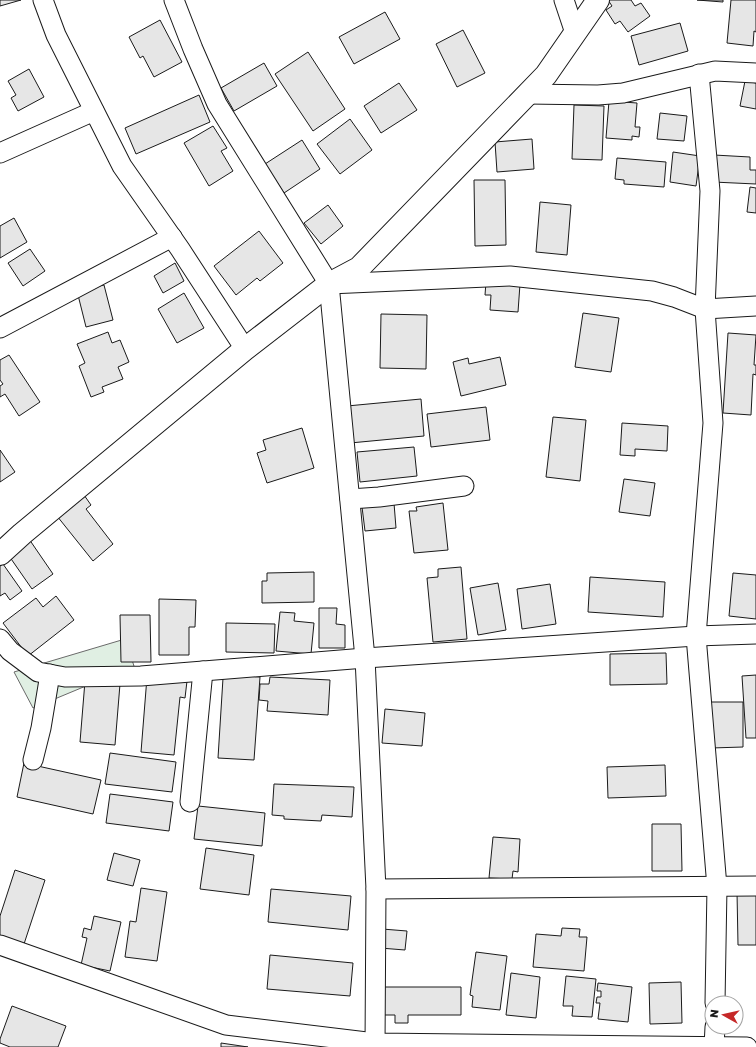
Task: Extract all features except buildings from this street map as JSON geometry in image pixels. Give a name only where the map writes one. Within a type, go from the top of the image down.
[{"type":"street","points":[[43,0],[56,35],[122,166],[172,237],[245,349]]},
{"type":"street","points":[[174,0],[217,104],[329,284],[365,658],[376,889],[375,1045]]},
{"type":"street","points":[[564,0],[575,33]]},
{"type":"street","points":[[0,554],[22,534],[245,349],[329,284],[359,268],[546,75],[598,0]]},
{"type":"street","points":[[527,94],[598,95],[623,92],[715,71],[756,73]]},
{"type":"street","points":[[700,74],[710,191],[704,309],[713,424],[696,636],[717,887],[715,995]]},
{"type":"street","points":[[0,153],[94,110]]},
{"type":"street","points":[[0,328],[172,237]]},
{"type":"street","points":[[329,284],[510,276],[652,290],[704,309],[756,306]]},
{"type":"street","points":[[350,499],[464,486]]},
{"type":"street","points":[[0,639],[10,651],[38,672],[65,677],[126,676],[365,658],[696,636],[756,634]]},
{"type":"street","points":[[190,802],[203,671]]},
{"type":"street","points":[[33,760],[41,728],[50,674]]},
{"type":"street","points":[[376,889],[756,886]]},
{"type":"street","points":[[0,945],[226,1025],[375,1045],[747,1047]]},
{"type":"street","points":[[714,1035],[714,1047]]},
{"type":"green space","points":[[125,639],[134,666],[33,708],[14,672]]}]
